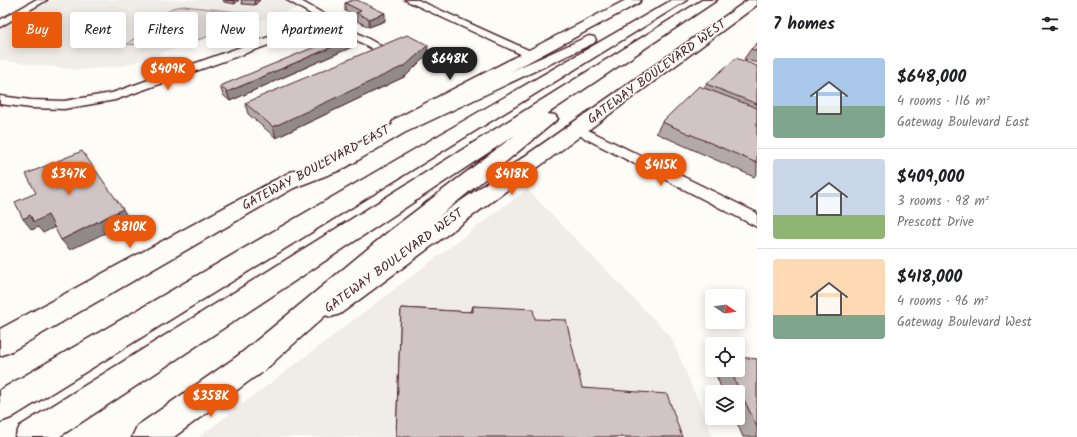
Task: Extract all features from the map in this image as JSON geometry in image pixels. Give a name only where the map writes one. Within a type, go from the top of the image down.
[{"type":"main road","name":"GATEWAY BOULEVARD EAST","points":[[0,343],[278,187],[635,0]]},
{"type":"main road","points":[[31,437],[711,0]]},
{"type":"main road","name":"GATEWAY BOULEVARD WEST","points":[[148,437],[756,0]]},
{"type":"main road","points":[[278,187],[336,164],[398,129],[638,17],[679,1]]},
{"type":"main road","points":[[0,407],[679,1]]},
{"type":"main road","points":[[249,365],[371,258],[431,209],[534,130],[636,58],[658,33]]},
{"type":"street","points":[[0,24],[42,0]]},
{"type":"street","points":[[292,0],[313,12]]},
{"type":"street","points":[[410,0],[531,55]]},
{"type":"street","points":[[357,36],[384,51]]},
{"type":"street","points":[[0,100],[31,104],[64,105],[115,96],[267,42]]},
{"type":"street","points":[[578,129],[757,221]]},
{"type":"shaded area","points":[[48,0],[284,0],[297,8],[285,12],[267,12],[267,18],[259,21],[259,12],[206,12],[206,38],[198,41],[198,12],[134,12],[134,48],[176,48],[122,66],[79,70],[0,60],[0,27],[12,20],[12,48],[62,48],[62,12],[27,12]]},
{"type":"shaded area","points":[[184,6],[237,12],[206,12],[206,37],[198,39],[198,12],[167,12],[172,8]]},
{"type":"shaded area","points":[[134,38],[134,44],[127,44]]},
{"type":"shaded area","points":[[527,189],[671,337],[705,418],[705,425],[708,425],[713,437],[199,437]]},
{"type":"building","points":[[357,0],[385,13],[369,19],[357,13],[361,11],[345,3]]},
{"type":"building","points":[[407,35],[428,45],[406,65],[273,127],[245,103]]},
{"type":"building","points":[[757,43],[757,51],[751,49]]},
{"type":"building","points":[[312,48],[330,48],[227,92],[220,86]]},
{"type":"building","points":[[736,58],[757,66],[757,104],[706,84]]},
{"type":"building","points":[[699,86],[757,108],[757,163],[662,122]]},
{"type":"building","points":[[82,151],[123,209],[61,240],[48,215],[34,222],[30,215],[23,219],[15,202],[36,193],[26,174]]},
{"type":"building","points":[[473,306],[533,309],[535,319],[566,320],[582,388],[667,394],[682,437],[396,437],[401,308],[473,312]]},
{"type":"building","points":[[745,358],[757,359],[757,427],[745,402],[745,385],[737,385],[733,377],[745,377]]}]
